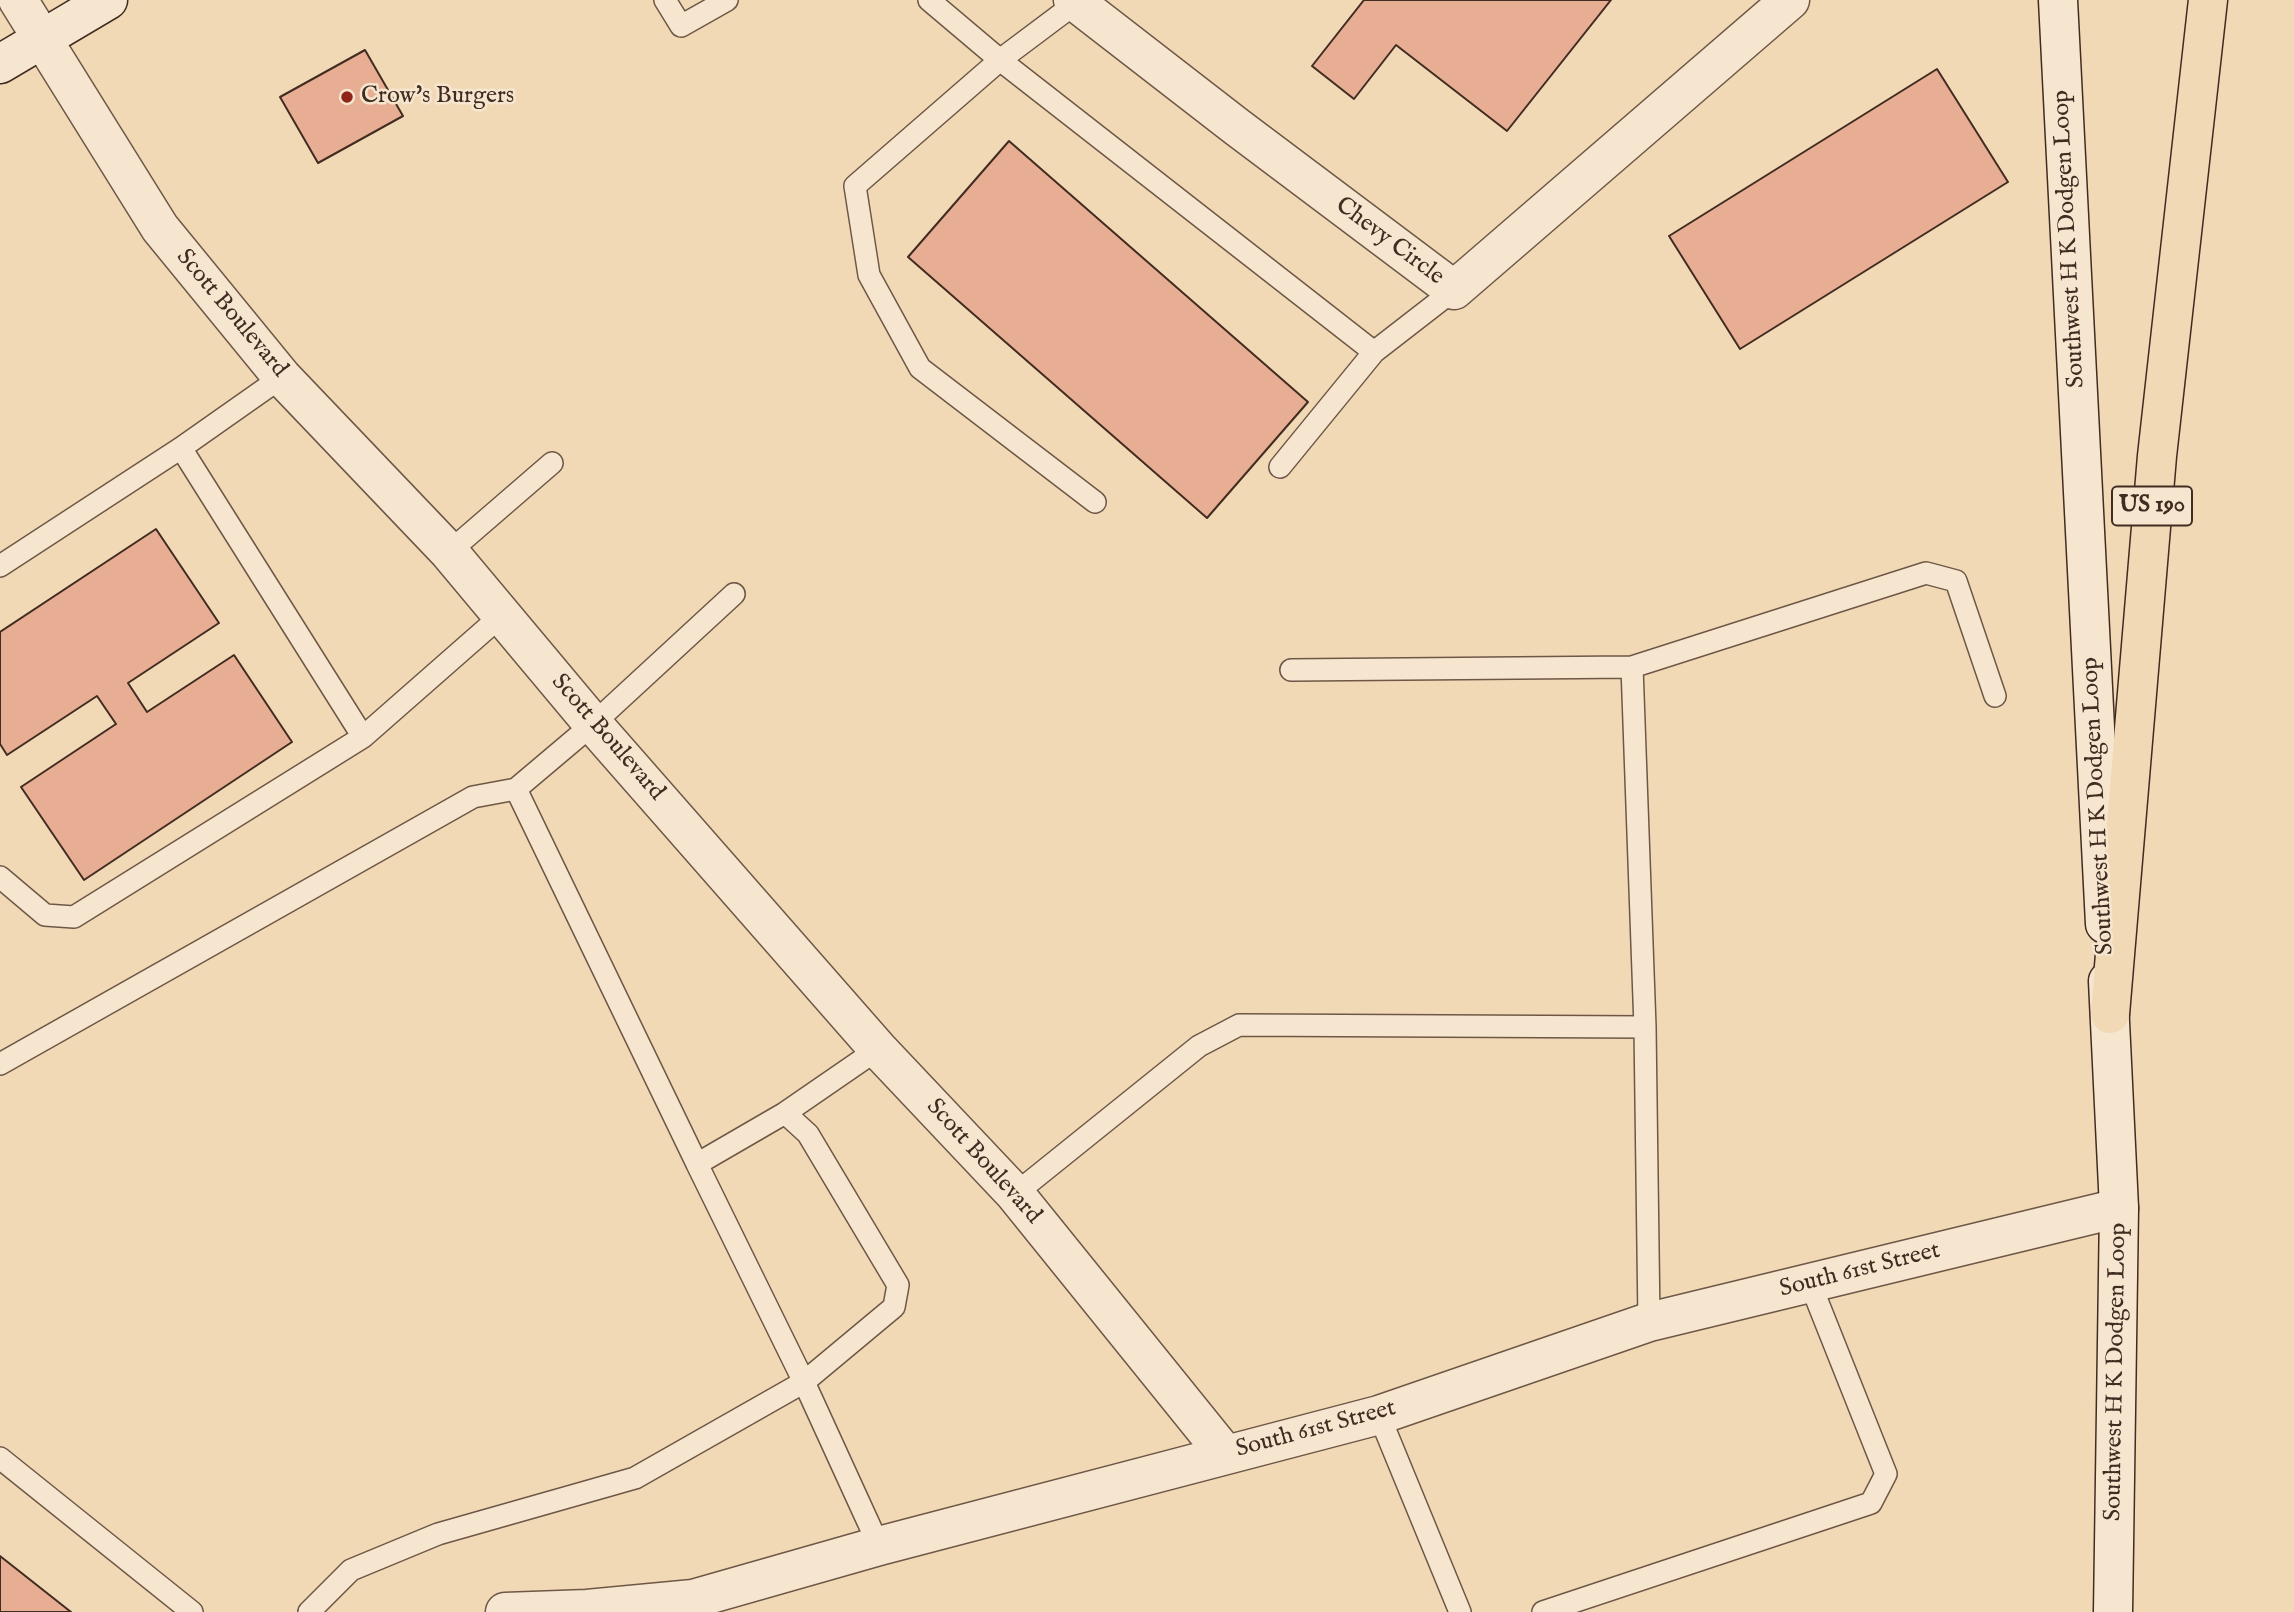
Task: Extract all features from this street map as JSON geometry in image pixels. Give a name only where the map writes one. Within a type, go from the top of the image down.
[{"type":"highway","name":"US 190","points":[[2110,1014],[2157,456],[2208,0]]},
{"type":"street","name":"Scott Boulevard","points":[[18,0],[160,228],[282,377],[449,552],[593,724],[878,1049],[1015,1194],[1225,1454]]},
{"type":"street","points":[[0,64],[108,0]]},
{"type":"street","name":"Chevy Circle","points":[[1074,1],[1454,290],[1790,0]]},
{"type":"street","name":"Southwest H K Dodgen Loop","points":[[2058,0],[2119,1208],[2113,1612]]},
{"type":"street","name":"South 61st Street","points":[[505,1612],[587,1609],[693,1599],[879,1546],[1379,1415],[1649,1322],[2119,1208]]},
{"type":"lane","points":[[665,0],[681,26],[727,0]]},
{"type":"lane","points":[[929,0],[1000,60],[1374,352]]},
{"type":"lane","points":[[1074,1],[1000,60],[855,186],[869,275],[920,368],[1095,502]]},
{"type":"lane","points":[[1280,467],[1374,352],[1454,290]]},
{"type":"lane","points":[[0,566],[181,448],[282,377]]},
{"type":"lane","points":[[181,448],[363,737]]},
{"type":"lane","points":[[449,552],[552,463]]},
{"type":"lane","points":[[1290,670],[1632,667],[1926,573],[1956,581],[1995,696]]},
{"type":"lane","points":[[0,1064],[473,797],[516,789],[593,724],[734,594]]},
{"type":"lane","points":[[0,877],[45,915],[74,917],[363,737],[502,615]]},
{"type":"lane","points":[[1632,667],[1644,1027],[1649,1322]]},
{"type":"lane","points":[[516,789],[804,1382],[879,1546]]},
{"type":"lane","points":[[1015,1194],[1199,1046],[1239,1025],[1644,1027]]},
{"type":"lane","points":[[697,1164],[785,1113],[878,1049]]},
{"type":"lane","points":[[309,1612],[351,1570],[438,1534],[635,1478],[804,1382],[894,1307],[898,1285],[808,1134],[785,1113]]},
{"type":"lane","points":[[1543,1612],[1871,1503],[1886,1474],[1810,1283]]},
{"type":"lane","points":[[1379,1415],[1460,1612]]},
{"type":"lane","points":[[0,1458],[192,1612]]},
{"type":"building","points":[[1364,0],[1611,0],[1507,131],[1396,45],[1354,99],[1312,66]]},
{"type":"building","points":[[365,50],[403,116],[318,163],[280,97]]},
{"type":"building","points":[[1937,69],[2008,182],[1740,349],[1669,236]]},
{"type":"building","points":[[1009,141],[1308,402],[1207,518],[908,257]]},
{"type":"building","points":[[156,529],[219,623],[128,683],[147,712],[234,655],[292,742],[84,880],[21,787],[116,724],[97,696],[7,755],[0,744],[0,632]]},
{"type":"building","points":[[0,1556],[71,1612],[0,1612]]},
{"type":"place","name":"Crow's Burgers","points":[[347,97]]}]
